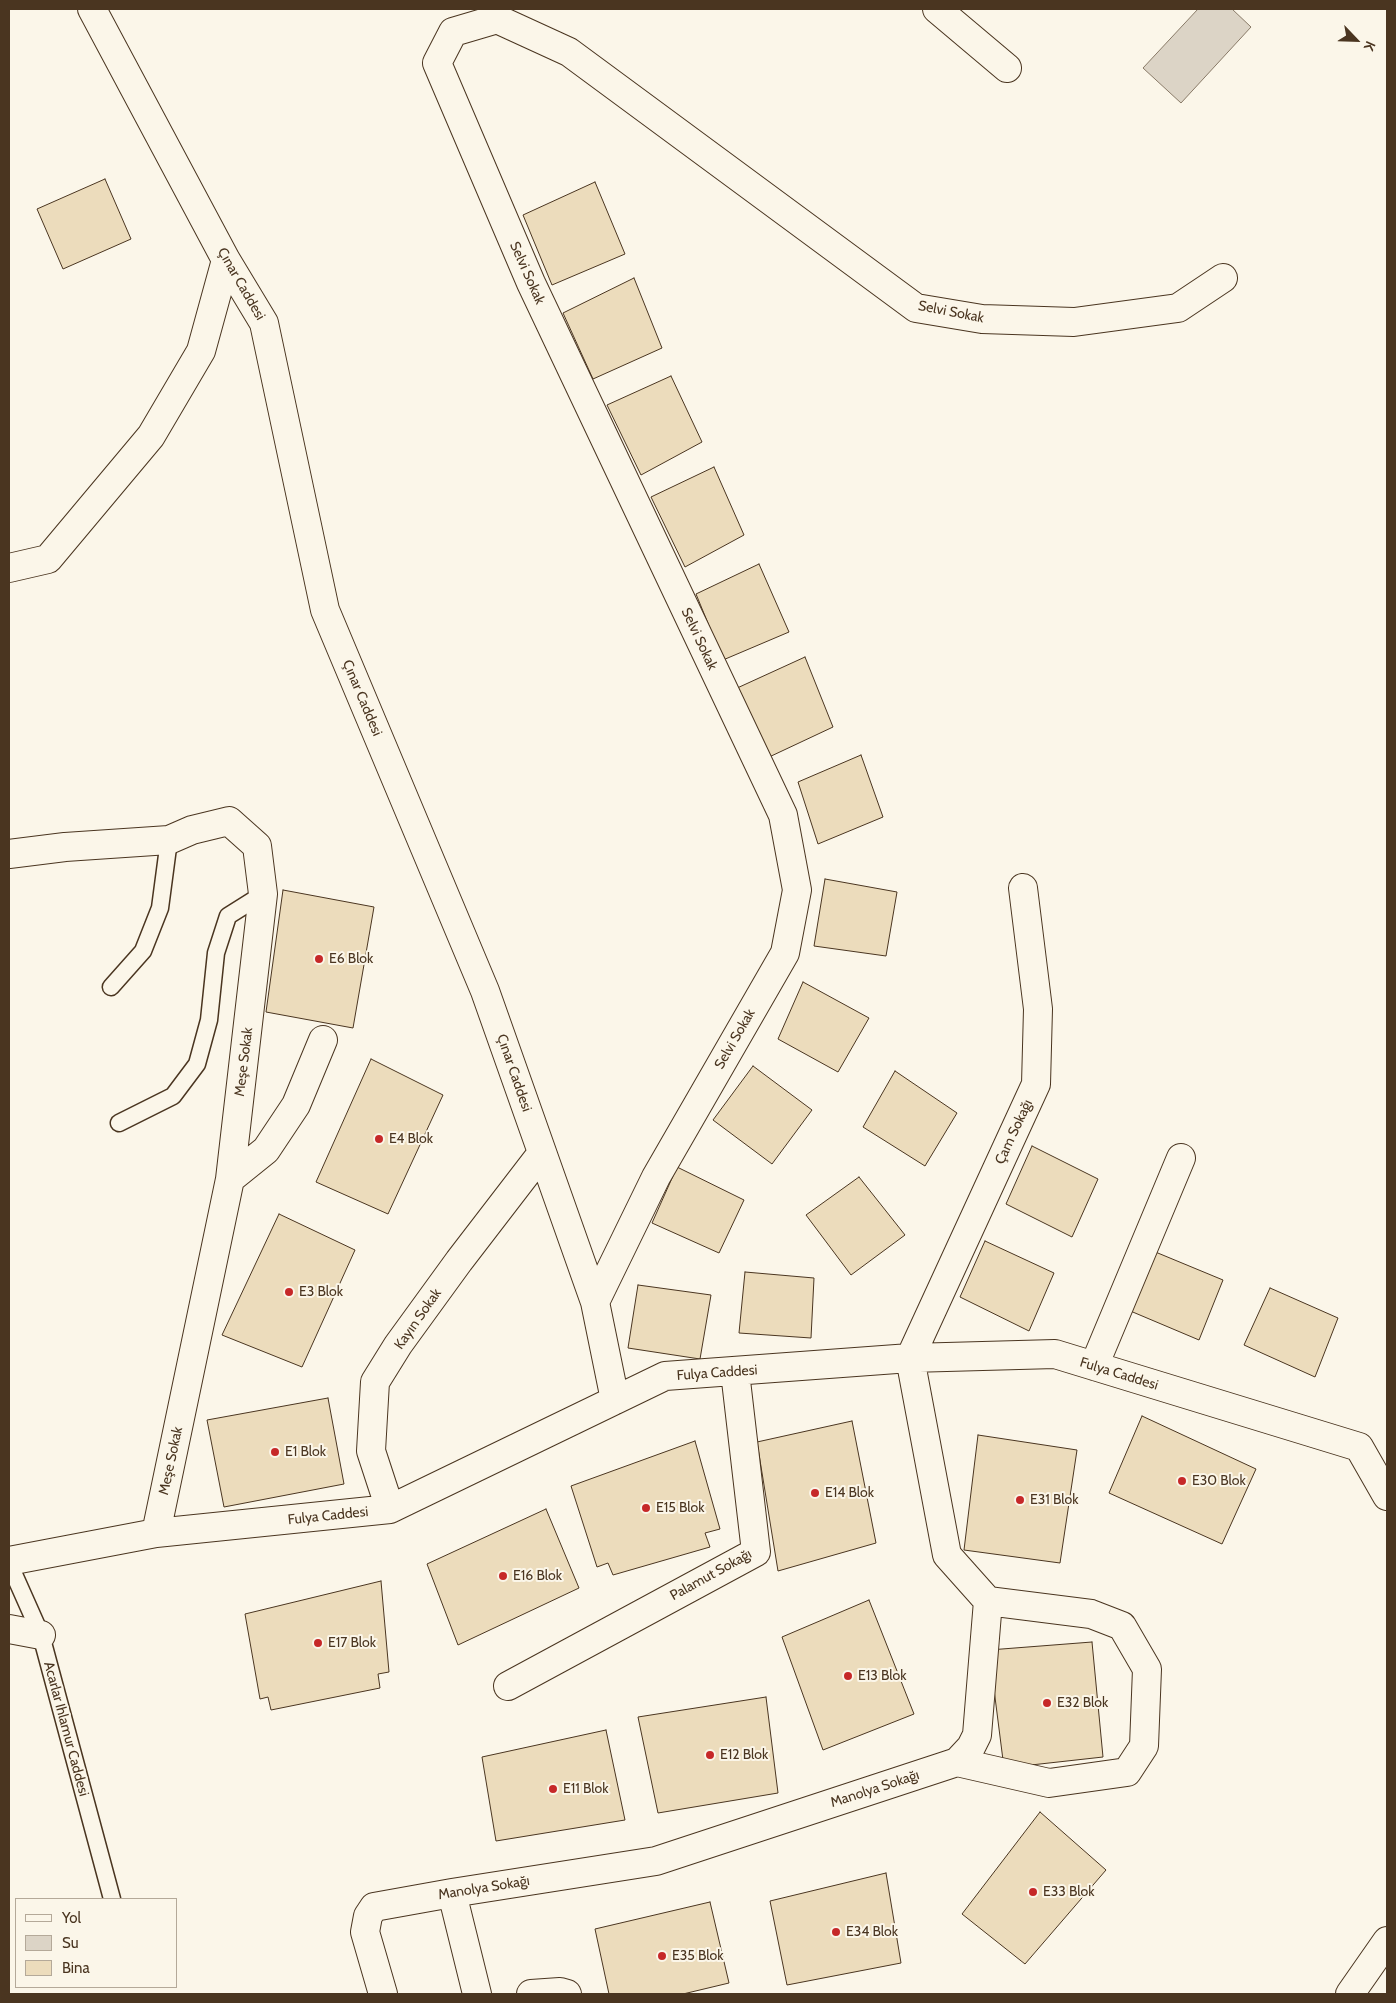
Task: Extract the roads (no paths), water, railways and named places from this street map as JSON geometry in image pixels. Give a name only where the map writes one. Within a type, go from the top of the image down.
[{"type":"street","name":"Çınar Caddesi","points":[[92,9],[226,260],[264,323],[325,610],[485,991],[595,1302],[615,1400]]},
{"type":"street","points":[[937,9],[1007,68]]},
{"type":"street","name":"Selvi Sokak","points":[[595,1302],[656,1177],[785,953],[797,890],[784,815],[531,283],[437,63],[453,32],[497,19],[569,52],[916,308],[982,319],[1074,322],[1178,308],[1223,278]]},
{"type":"street","points":[[9,568],[48,559],[151,436],[201,351],[226,260]]},
{"type":"street","name":"Meşe Sokak","points":[[9,854],[65,847],[169,840],[192,830],[229,821],[257,846],[263,894],[230,1179],[156,1533]]},
{"type":"street","name":"Çam Sokağı","points":[[910,1358],[1036,1084],[1038,1009],[1023,888]]},
{"type":"street","points":[[230,1179],[266,1150],[296,1105],[323,1040]]},
{"type":"street","name":"Kayın Sokak","points":[[390,1509],[371,1451],[375,1382],[398,1345],[454,1268],[542,1153]]},
{"type":"street","points":[[1094,1366],[1182,1158]]},
{"type":"street","name":"Fulya Caddesi","points":[[9,1562],[156,1533],[390,1509],[665,1376],[910,1358],[1055,1354],[1360,1447],[1387,1496]]},
{"type":"street","points":[[910,1358],[947,1555],[988,1601],[1091,1614],[1122,1626],[1147,1669],[1144,1746],[1127,1772],[1049,1783],[957,1762]]},
{"type":"street","name":"Palamut Sokağı","points":[[508,1686],[756,1552],[735,1372]]},
{"type":"street","points":[[957,1762],[971,1747],[977,1735],[988,1601]]},
{"type":"street","points":[[9,1629],[41,1635]]},
{"type":"street","name":"Manolya Sokağı","points":[[383,1994],[365,1932],[368,1916],[374,1907],[656,1861],[957,1762]]},
{"type":"street","points":[[452,1893],[477,1994]]},
{"type":"street","points":[[1350,1994],[1387,1941]]},
{"type":"street","points":[[531,1994],[560,1992],[567,1994]]},
{"type":"lane","points":[[112,987],[143,951],[160,908],[169,840]]},
{"type":"lane","points":[[119,1124],[173,1096],[197,1064],[209,1020],[216,953],[228,916],[263,894]]},
{"type":"lane","name":"Acarlar Ihlamur Caddesi","points":[[9,1562],[41,1635],[112,1898]]},
{"type":"water","points":[[1198,9],[1232,9],[1251,27],[1181,103],[1143,68]]},
{"type":"place","name":"E6 Blok","points":[[319,959]]},
{"type":"place","name":"E4 Blok","points":[[379,1139]]},
{"type":"place","name":"E3 Blok","points":[[289,1292]]},
{"type":"place","name":"E1 Blok","points":[[275,1452]]},
{"type":"place","name":"E30 Blok","points":[[1182,1481]]},
{"type":"place","name":"E14 Blok","points":[[815,1493]]},
{"type":"place","name":"E31 Blok","points":[[1020,1500]]},
{"type":"place","name":"E15 Blok","points":[[646,1508]]},
{"type":"place","name":"E16 Blok","points":[[503,1576]]},
{"type":"place","name":"E17 Blok","points":[[318,1643]]},
{"type":"place","name":"E13 Blok","points":[[848,1676]]},
{"type":"place","name":"E32 Blok","points":[[1047,1703]]},
{"type":"place","name":"E12 Blok","points":[[710,1755]]},
{"type":"place","name":"E11 Blok","points":[[553,1789]]},
{"type":"place","name":"E33 Blok","points":[[1033,1892]]},
{"type":"place","name":"E34 Blok","points":[[836,1932]]},
{"type":"place","name":"E35 Blok","points":[[662,1956]]}]
